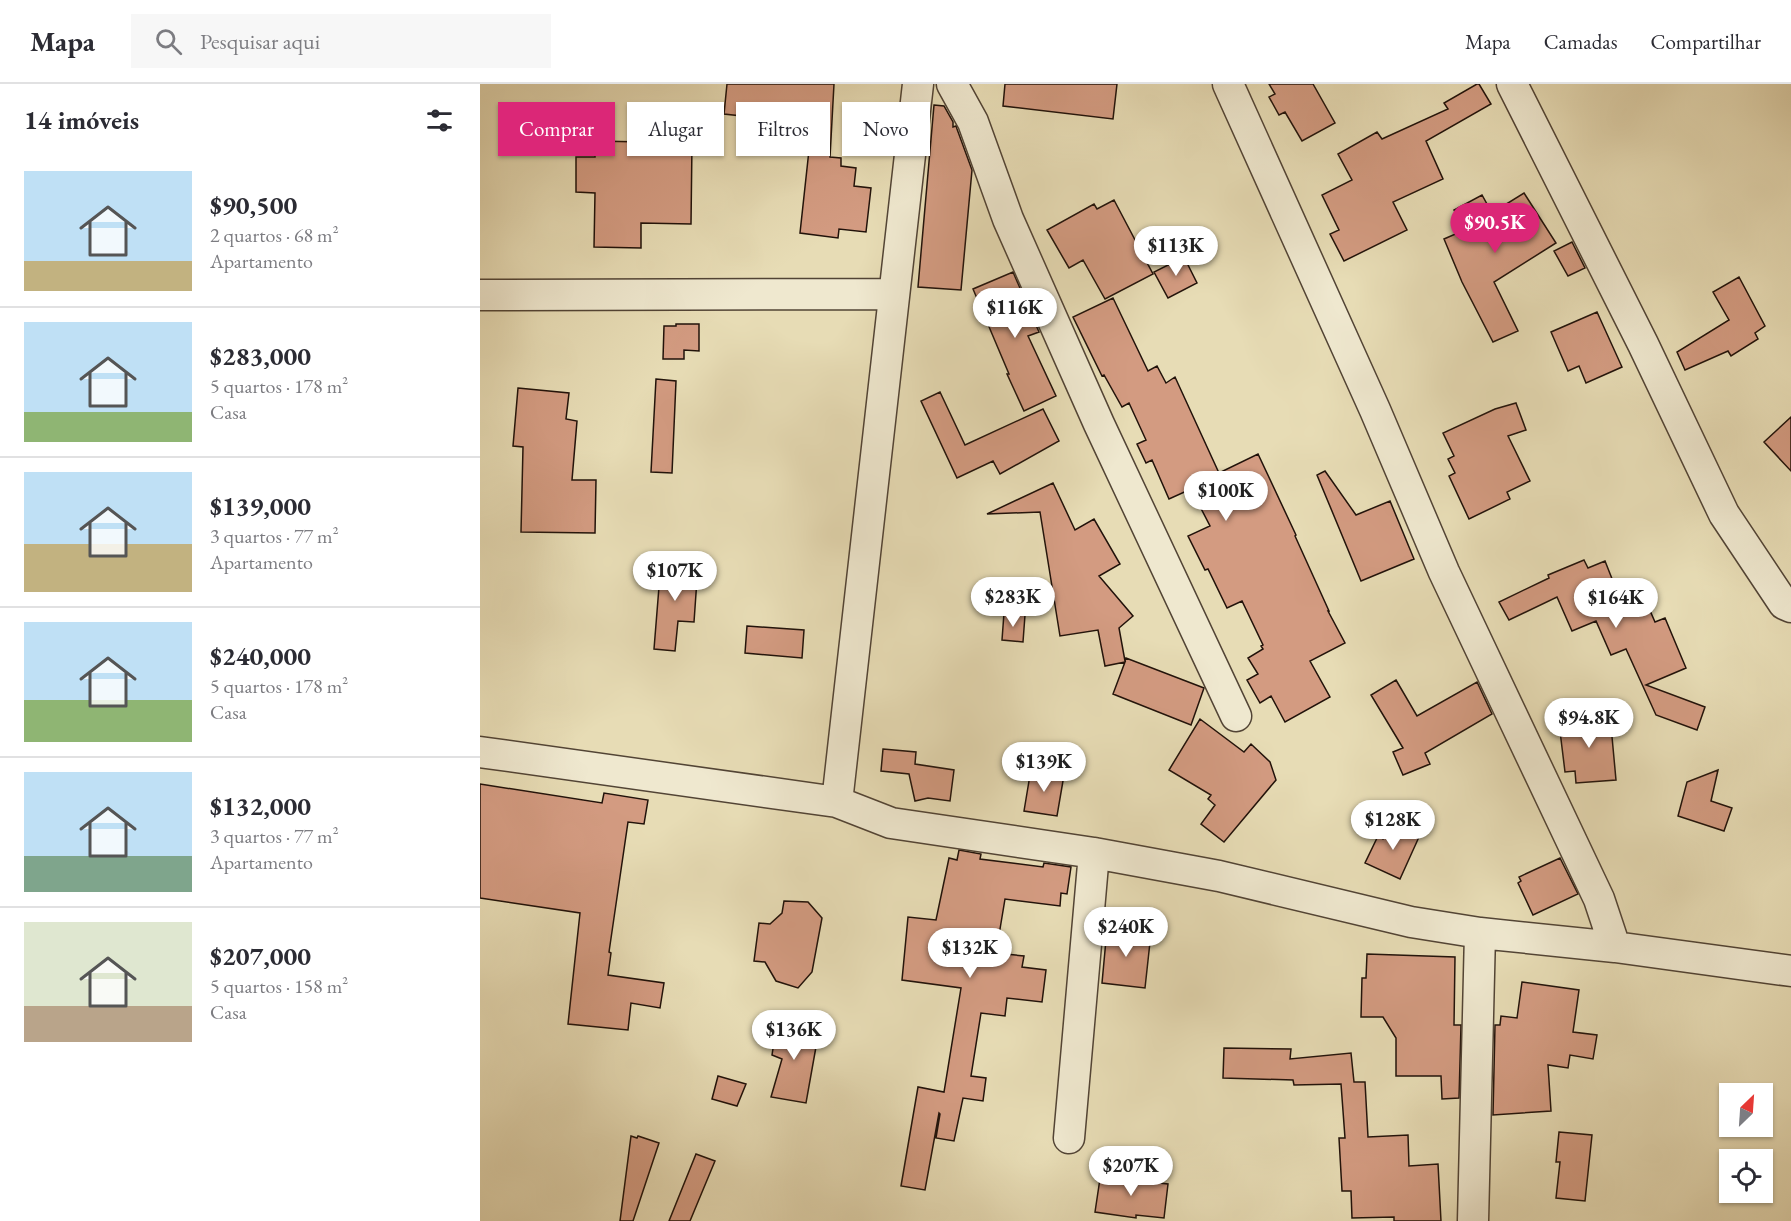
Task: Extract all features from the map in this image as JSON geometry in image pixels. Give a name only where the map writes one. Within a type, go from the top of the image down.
[{"type":"street","points":[[837,802],[918,84]]},
{"type":"street","points":[[952,84],[973,122],[1008,219],[1099,424],[1236,716]]},
{"type":"street","points":[[1228,84],[1375,410],[1444,572],[1599,899],[1616,947]]},
{"type":"street","points":[[1512,84],[1643,344],[1724,514],[1784,604],[1791,607]]},
{"type":"street","points":[[480,295],[894,294]]},
{"type":"street","points":[[480,752],[837,802],[891,823],[1094,853],[1219,876],[1411,922],[1480,933],[1789,964]]},
{"type":"street","points":[[1069,1138],[1094,853]]},
{"type":"street","points":[[1473,1221],[1480,933]]},
{"type":"building","points":[[727,84],[834,84],[830,157],[841,158],[841,166],[856,168],[854,186],[871,188],[866,232],[839,229],[838,238],[800,233],[808,156],[830,156],[830,102],[736,102],[736,115],[724,114]]},
{"type":"building","points":[[1005,84],[1117,84],[1113,119],[1003,106]]},
{"type":"building","points":[[1269,84],[1313,84],[1335,123],[1302,141],[1285,112],[1279,115],[1269,97],[1275,94]]},
{"type":"building","points":[[1477,84],[1491,104],[1426,141],[1443,179],[1393,202],[1407,230],[1344,261],[1330,234],[1339,230],[1322,195],[1352,180],[1338,154],[1377,132],[1382,139],[1448,109],[1444,103]]},
{"type":"building","points":[[934,105],[944,106],[953,122],[953,127],[956,126],[972,170],[961,290],[918,287]]},
{"type":"building","points":[[615,141],[627,142],[627,156],[692,156],[691,224],[641,223],[641,248],[594,247],[595,193],[576,192],[576,157],[615,156]]},
{"type":"building","points":[[1524,193],[1556,243],[1494,282],[1518,331],[1493,342],[1462,282],[1444,239],[1465,230],[1454,210],[1482,195],[1492,213]]},
{"type":"building","points":[[1114,200],[1153,274],[1105,299],[1083,260],[1069,268],[1047,230],[1094,204],[1097,209]]},
{"type":"building","points":[[1572,242],[1585,268],[1568,276],[1554,251]]},
{"type":"building","points":[[1184,257],[1197,283],[1168,298],[1154,272]]},
{"type":"building","points":[[1013,272],[1039,332],[1028,336],[1056,396],[1024,411],[973,289]]},
{"type":"building","points":[[1739,277],[1765,326],[1755,333],[1758,339],[1731,356],[1728,351],[1685,370],[1677,352],[1729,320],[1713,292]]},
{"type":"building","points":[[1113,298],[1148,371],[1157,366],[1166,383],[1175,377],[1219,473],[1258,454],[1328,611],[1345,643],[1310,661],[1330,697],[1285,722],[1271,696],[1260,703],[1247,680],[1258,674],[1248,658],[1263,649],[1261,646],[1263,645],[1242,601],[1227,608],[1208,569],[1205,570],[1188,536],[1210,526],[1191,489],[1169,499],[1152,460],[1146,463],[1137,444],[1146,440],[1129,403],[1122,407],[1104,375],[1102,376],[1073,317]]},
{"type":"building","points":[[1597,312],[1622,367],[1586,383],[1579,366],[1568,371],[1551,332]]},
{"type":"building","points":[[676,324],[699,324],[699,351],[684,350],[684,359],[663,359],[664,326],[676,326]]},
{"type":"building","points":[[656,379],[676,381],[672,473],[651,472]]},
{"type":"building","points":[[518,388],[569,393],[566,419],[577,421],[572,480],[596,480],[595,533],[521,532],[523,447],[513,446]]},
{"type":"building","points":[[940,392],[965,445],[1043,409],[1059,441],[1000,474],[993,461],[957,478],[921,401]]},
{"type":"building","points":[[1516,403],[1526,430],[1508,436],[1530,481],[1507,492],[1510,499],[1469,519],[1449,476],[1455,473],[1448,459],[1454,456],[1443,433],[1495,409]]},
{"type":"building","points":[[1791,417],[1791,471],[1764,442]]},
{"type":"building","points":[[1325,471],[1356,515],[1390,501],[1414,559],[1361,581],[1317,475]]},
{"type":"building","points":[[1053,483],[1075,530],[1094,519],[1120,564],[1099,576],[1133,616],[1119,628],[1125,661],[1126,658],[1204,688],[1191,725],[1113,694],[1125,662],[1105,666],[1098,630],[1060,636],[1040,512],[987,514]]},
{"type":"building","points":[[1584,560],[1588,568],[1605,561],[1620,599],[1641,590],[1655,622],[1665,618],[1686,668],[1646,685],[1705,707],[1697,730],[1656,715],[1626,649],[1611,655],[1596,621],[1572,631],[1557,597],[1509,620],[1499,602],[1549,578],[1548,575]]},
{"type":"building","points":[[661,562],[698,565],[694,622],[678,621],[675,651],[654,649]]},
{"type":"building","points":[[1004,613],[1025,615],[1023,642],[1002,640]]},
{"type":"building","points":[[747,626],[804,630],[802,658],[745,653]]},
{"type":"building","points":[[1396,680],[1417,716],[1477,682],[1492,714],[1425,753],[1430,764],[1403,775],[1393,752],[1403,748],[1371,695]]},
{"type":"building","points":[[1610,715],[1616,780],[1576,783],[1575,771],[1565,772],[1559,723]]},
{"type":"building","points":[[1200,719],[1244,752],[1251,744],[1270,762],[1276,780],[1224,842],[1201,824],[1215,805],[1208,799],[1211,795],[1169,770]]},
{"type":"building","points":[[883,749],[916,752],[915,764],[954,770],[950,801],[928,798],[915,801],[909,774],[881,771]]},
{"type":"building","points":[[1031,769],[1064,775],[1057,816],[1024,811]]},
{"type":"building","points":[[1718,770],[1711,801],[1732,808],[1724,831],[1678,816],[1687,782]]},
{"type":"building","points":[[480,784],[602,803],[604,793],[648,800],[644,824],[628,822],[609,952],[611,953],[608,975],[664,983],[660,1008],[631,1003],[628,1030],[568,1024],[580,913],[480,898]]},
{"type":"building","points":[[1390,824],[1419,837],[1400,879],[1365,863],[1378,836],[1383,839]]},
{"type":"building","points":[[959,850],[981,854],[980,859],[1043,867],[1044,863],[1071,867],[1067,894],[1061,893],[1060,906],[1005,899],[996,953],[1024,956],[1022,967],[1046,970],[1042,1002],[1007,998],[1005,1016],[981,1013],[971,1076],[986,1078],[983,1101],[963,1098],[954,1141],[936,1138],[939,1113],[925,1190],[901,1186],[918,1087],[944,1092],[961,988],[902,980],[908,917],[936,920],[949,858],[957,860]]},
{"type":"building","points":[[1560,858],[1578,894],[1533,915],[1518,883],[1521,881],[1519,877]]},
{"type":"building","points":[[784,901],[808,902],[822,918],[812,972],[798,988],[776,981],[765,962],[754,961],[759,923],[770,924],[782,913]]},
{"type":"building","points":[[1107,929],[1151,933],[1145,988],[1102,983]]},
{"type":"building","points":[[1367,954],[1455,957],[1454,1025],[1461,1025],[1459,1098],[1442,1099],[1441,1076],[1396,1076],[1396,1038],[1383,1017],[1361,1017],[1362,978],[1366,978]]},
{"type":"building","points":[[1522,982],[1579,990],[1573,1032],[1597,1035],[1593,1059],[1570,1055],[1568,1068],[1548,1065],[1551,1111],[1493,1115],[1495,1025],[1500,1025],[1501,1016],[1517,1018]]},
{"type":"building","points":[[777,1023],[819,1030],[806,1103],[771,1097],[782,1059],[772,1055]]},
{"type":"building","points":[[1224,1048],[1291,1049],[1290,1059],[1351,1053],[1354,1082],[1365,1082],[1368,1137],[1408,1135],[1409,1166],[1438,1164],[1441,1221],[1394,1221],[1394,1217],[1352,1218],[1351,1191],[1342,1191],[1339,1138],[1345,1138],[1341,1084],[1294,1085],[1293,1080],[1223,1078]]},
{"type":"building","points":[[718,1076],[746,1084],[737,1106],[712,1099]]},
{"type":"building","points":[[1559,1132],[1592,1135],[1585,1201],[1556,1198],[1560,1162],[1556,1162]]},
{"type":"building","points":[[631,1136],[659,1143],[633,1221],[620,1221]]},
{"type":"building","points":[[696,1154],[715,1161],[690,1221],[669,1221]]},
{"type":"building","points":[[1101,1172],[1127,1175],[1127,1177],[1142,1177],[1141,1181],[1168,1184],[1164,1218],[1136,1215],[1136,1218],[1095,1212]]}]
